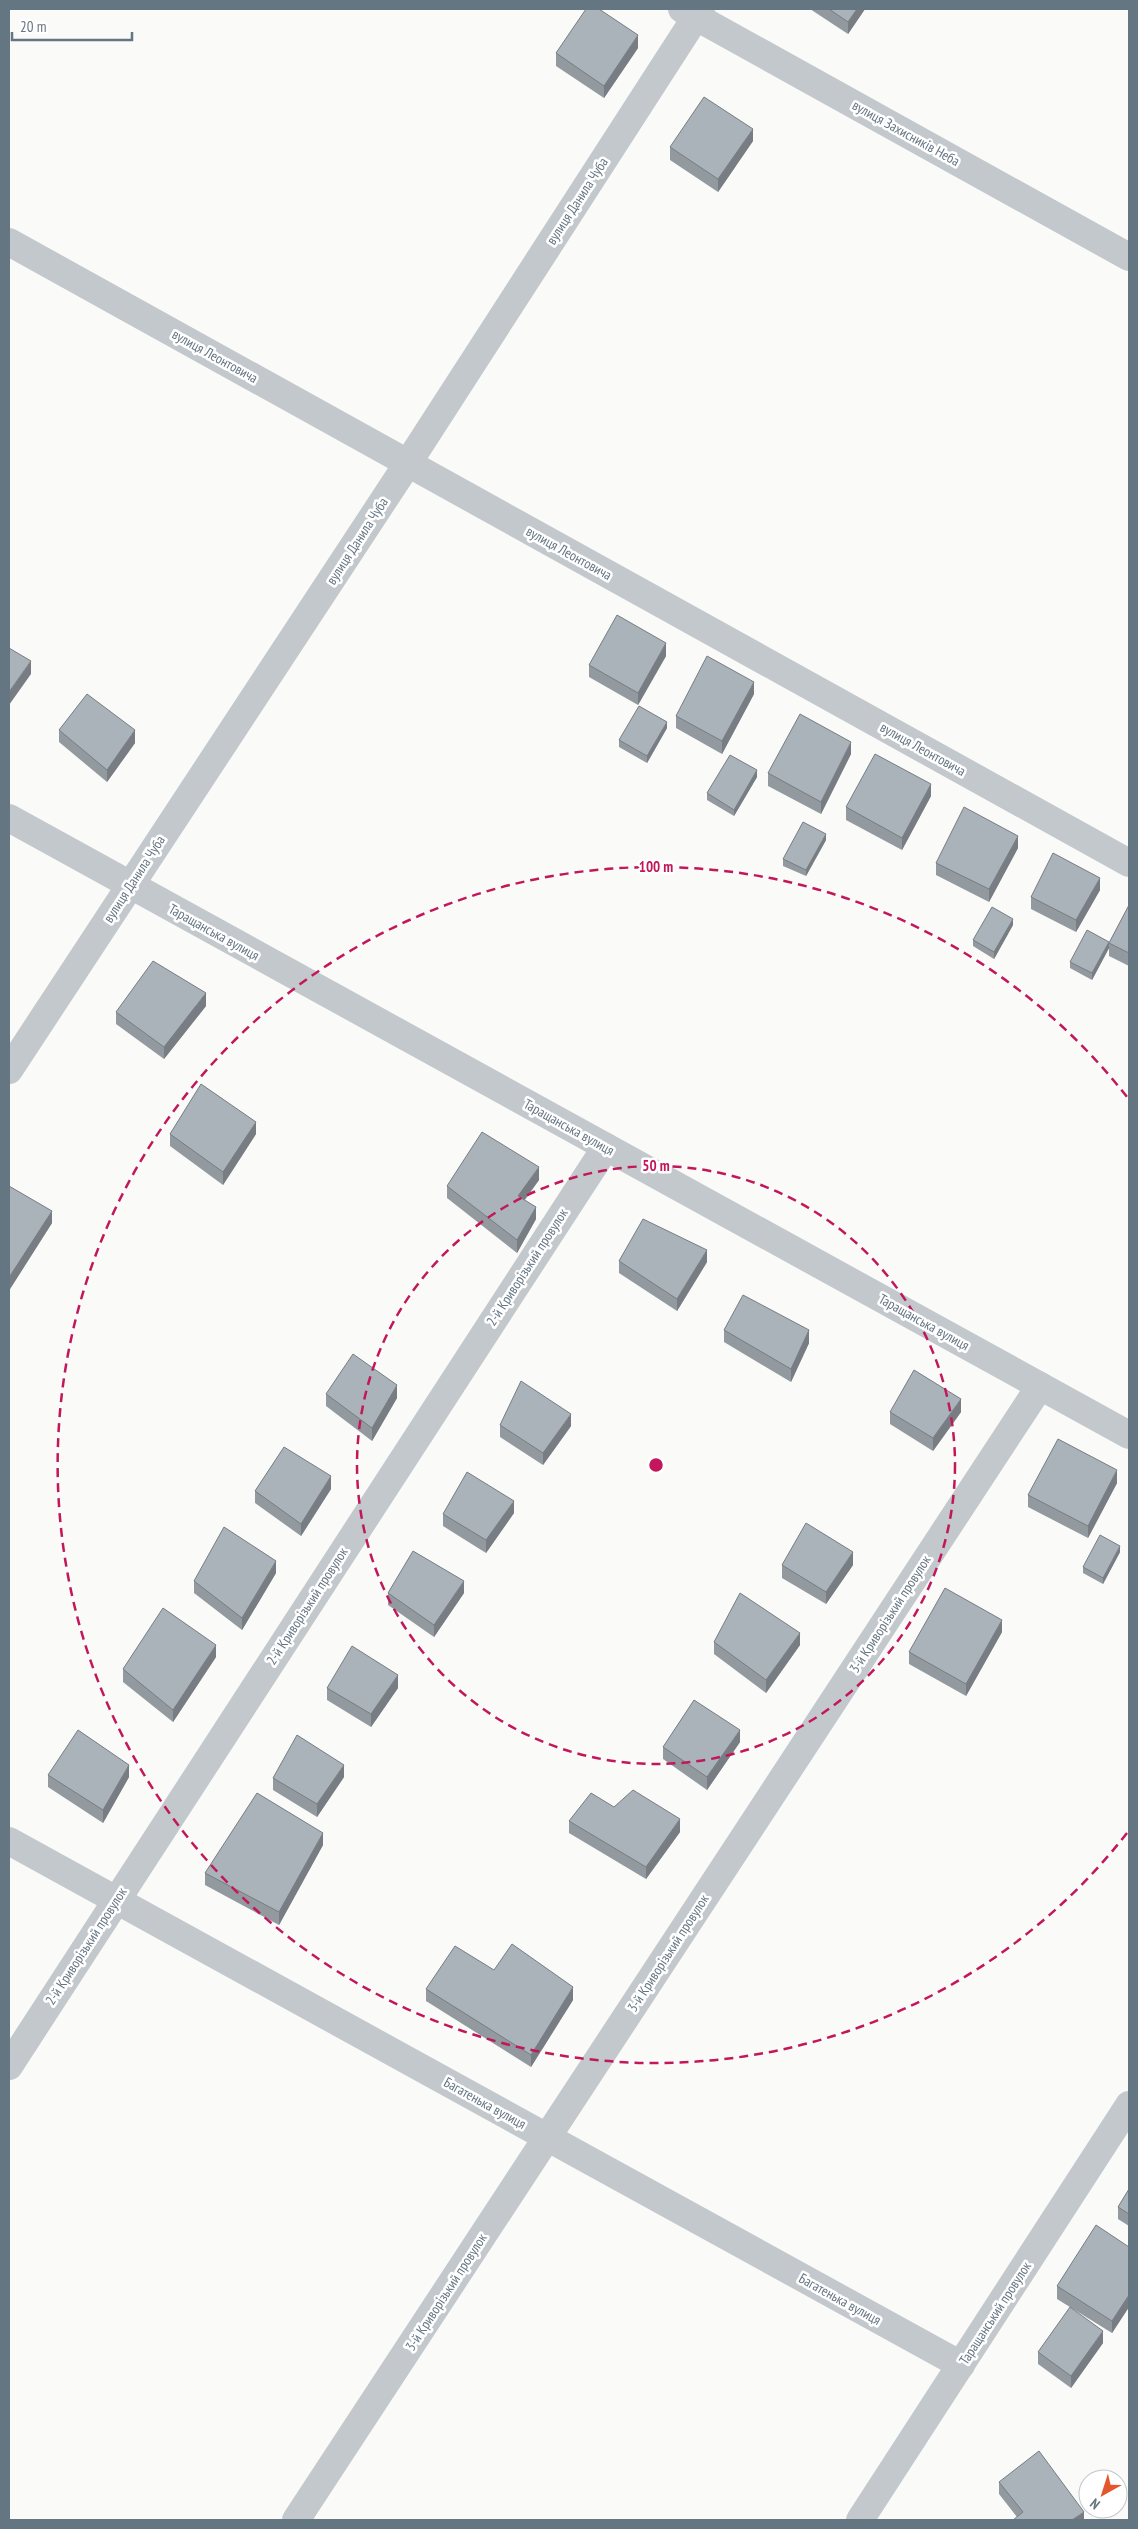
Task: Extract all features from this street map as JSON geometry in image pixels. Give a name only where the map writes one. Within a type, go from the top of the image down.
[{"type":"street","name":"вулиця Захисників Неба","points":[[693,11],[1129,257]]},
{"type":"street","name":"вулиця Данила Чуба","points":[[9,1070],[408,463],[693,11]]},
{"type":"street","name":"вулиця Леонтовича","points":[[9,242],[1129,863]]},
{"type":"street","name":"Таращанська вулиця","points":[[9,818],[1129,1435]]},
{"type":"street","name":"2-й Криворізький провулок","points":[[9,2066],[606,1147]]},
{"type":"street","name":"3-й Криворізький провулок","points":[[296,2520],[1040,1386]]},
{"type":"street","name":"Багатенька вулиця","points":[[9,1841],[961,2365]]},
{"type":"street","name":"Таращанський провулок","points":[[860,2520],[1129,2106]]},
{"type":"building","points":[[586,9],[599,9],[638,35],[604,86],[556,53]]},
{"type":"building","points":[[829,9],[857,9],[848,22]]},
{"type":"building","points":[[704,97],[753,129],[718,179],[670,147]]},
{"type":"building","points":[[617,615],[666,643],[638,693],[589,665]]},
{"type":"building","points":[[9,648],[31,661],[9,692]]},
{"type":"building","points":[[707,656],[754,682],[722,741],[676,716]]},
{"type":"building","points":[[87,694],[135,730],[107,770],[59,730]]},
{"type":"building","points":[[639,706],[667,722],[647,756],[619,740]]},
{"type":"building","points":[[800,714],[851,742],[821,802],[768,773]]},
{"type":"building","points":[[875,754],[931,784],[902,838],[846,807]]},
{"type":"building","points":[[730,755],[757,770],[734,810],[707,793]]},
{"type":"building","points":[[964,807],[1018,836],[989,889],[936,863]]},
{"type":"building","points":[[803,822],[826,834],[806,870],[783,859]]},
{"type":"building","points":[[1053,853],[1100,878],[1076,920],[1031,897]]},
{"type":"building","points":[[1129,905],[1129,953],[1109,943]]},
{"type":"building","points":[[992,907],[1013,919],[994,952],[973,940]]},
{"type":"building","points":[[1087,930],[1109,942],[1092,973],[1070,962]]},
{"type":"building","points":[[153,961],[206,993],[164,1047],[116,1012]]},
{"type":"building","points":[[201,1084],[256,1122],[223,1172],[170,1134]]},
{"type":"building","points":[[482,1132],[539,1167],[518,1196],[536,1207],[517,1240],[447,1186]]},
{"type":"building","points":[[9,1186],[52,1211],[10,1276],[9,1275]]},
{"type":"building","points":[[643,1219],[707,1250],[677,1299],[619,1261]]},
{"type":"building","points":[[743,1295],[809,1330],[791,1369],[724,1330]]},
{"type":"building","points":[[353,1354],[397,1385],[372,1428],[326,1394]]},
{"type":"building","points":[[914,1370],[961,1399],[933,1438],[890,1412]]},
{"type":"building","points":[[521,1381],[571,1414],[543,1453],[500,1425]]},
{"type":"building","points":[[1058,1439],[1117,1470],[1088,1526],[1028,1495]]},
{"type":"building","points":[[284,1447],[331,1476],[301,1524],[255,1491]]},
{"type":"building","points":[[467,1472],[514,1501],[486,1540],[443,1514]]},
{"type":"building","points":[[806,1523],[853,1552],[826,1592],[782,1565]]},
{"type":"building","points":[[224,1527],[276,1561],[242,1618],[194,1581]]},
{"type":"building","points":[[1100,1535],[1120,1546],[1103,1578],[1083,1567]]},
{"type":"building","points":[[413,1551],[464,1581],[434,1625],[388,1593]]},
{"type":"building","points":[[945,1588],[1002,1620],[966,1684],[909,1652]]},
{"type":"building","points":[[740,1593],[800,1633],[766,1680],[714,1642]]},
{"type":"building","points":[[163,1608],[216,1645],[173,1710],[123,1669]]},
{"type":"building","points":[[352,1646],[398,1675],[371,1714],[327,1688]]},
{"type":"building","points":[[694,1700],[740,1730],[707,1777],[663,1747]]},
{"type":"building","points":[[78,1730],[129,1765],[103,1810],[48,1775]]},
{"type":"building","points":[[297,1735],[344,1765],[317,1804],[273,1778]]},
{"type":"building","points":[[633,1790],[680,1819],[646,1867],[569,1821],[591,1793],[614,1807]]},
{"type":"building","points":[[257,1793],[323,1833],[279,1912],[205,1873]]},
{"type":"building","points":[[512,1944],[573,1987],[531,2055],[426,1989],[455,1946],[494,1970]]},
{"type":"building","points":[[1129,2189],[1129,2214],[1118,2207]]},
{"type":"building","points":[[1096,2225],[1129,2247],[1129,2295],[1112,2321],[1057,2286]]},
{"type":"building","points":[[1070,2307],[1103,2331],[1071,2376],[1038,2352]]},
{"type":"building","points":[[1039,2451],[1078,2504],[1078,2516],[1072,2520],[1013,2520],[1023,2512],[999,2482]]}]
